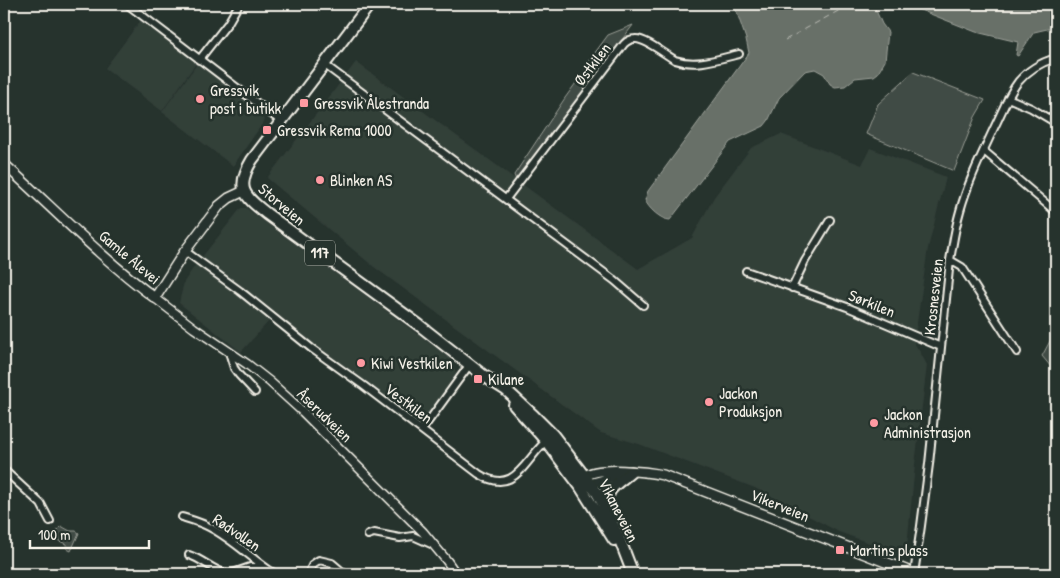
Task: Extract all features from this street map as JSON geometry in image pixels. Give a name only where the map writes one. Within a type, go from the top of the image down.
[{"type":"main road","name":"Storveien","points":[[370,4],[269,137],[248,168],[244,180],[246,196],[267,214],[470,364],[518,409],[586,482]]},
{"type":"main road","name":"Gamle Ålevei","points":[[5,168],[155,298],[185,251],[225,201],[244,190]]},
{"type":"main road","name":"Vikerveien","points":[[586,482],[631,472],[663,475],[915,574]]},
{"type":"main road","points":[[606,509],[609,491],[631,472]]},
{"type":"main road","name":"Vikaneveien","points":[[586,482],[606,509],[623,546],[633,574]]},
{"type":"main road","name":"Vikaneveien","points":[[586,482],[589,498],[618,548],[626,557]]},
{"type":"street","points":[[127,4],[282,122]]},
{"type":"street","points":[[199,60],[228,23],[239,4]]},
{"type":"street","name":"Østkilen","points":[[506,199],[624,44],[629,40],[634,38],[640,39],[679,62],[698,63],[738,54]]},
{"type":"street","name":"Krosnesveien","points":[[915,574],[922,526],[950,260],[960,210],[984,150],[1008,98],[1018,82],[1038,65],[1056,58]]},
{"type":"street","points":[[325,65],[614,280],[643,305]]},
{"type":"street","points":[[1008,98],[1031,108],[1056,123]]},
{"type":"street","points":[[984,150],[1056,212]]},
{"type":"street","points":[[792,288],[805,261],[830,220]]},
{"type":"street","name":"Vestkilen","points":[[185,251],[488,479],[504,482],[511,479],[520,472],[543,444]]},
{"type":"street","points":[[950,260],[962,267],[1017,352]]},
{"type":"street","name":"Sørkilen","points":[[746,271],[875,318],[941,347]]},
{"type":"street","name":"Åserudveien","points":[[155,298],[194,328],[247,364],[303,412],[410,518],[447,560],[456,574]]},
{"type":"street","points":[[229,352],[234,368],[256,392]]},
{"type":"street","points":[[422,430],[470,364]]},
{"type":"street","points":[[4,470],[41,504],[50,520]]},
{"type":"street","name":"Rødvollen","points":[[182,517],[211,528],[275,574]]},
{"type":"street","points":[[368,535],[374,533],[400,538],[416,537],[435,546]]},
{"type":"street","points":[[189,555],[197,557],[222,573],[229,574],[250,567],[262,566]]},
{"type":"street","points":[[308,574],[313,564],[319,560],[332,563],[344,574]]},
{"type":"shaded area","points":[[734,4],[875,4],[874,6],[882,24],[888,32],[885,61],[874,76],[855,78],[845,86],[835,87],[830,84],[824,74],[815,69],[805,71],[779,98],[764,126],[730,142],[670,220],[666,219],[655,213],[645,200],[648,191],[749,53]]},
{"type":"shaded area","points":[[905,4],[1056,4],[1056,27],[1034,32],[1018,56],[1016,55],[1018,42],[976,32]]},
{"type":"shaded area","points":[[141,20],[197,62],[162,111],[105,68]]},
{"type":"shaded area","points":[[633,25],[594,77],[584,72],[591,58],[608,35]]},
{"type":"shaded area","points":[[356,62],[638,269],[692,238],[714,197],[751,148],[781,134],[862,165],[870,148],[946,177],[928,248],[914,343],[927,365],[907,546],[883,548],[839,532],[755,488],[639,444],[601,433],[374,267],[267,178]]},
{"type":"shaded area","points":[[198,63],[249,102],[265,120],[233,166],[162,112]]},
{"type":"shaded area","points":[[913,72],[985,100],[975,117],[954,171],[866,134],[878,104]]},
{"type":"shaded area","points":[[581,76],[587,88],[516,180],[514,175]]},
{"type":"shaded area","points":[[241,208],[246,208],[452,360],[456,373],[437,403],[414,431],[269,321],[241,352],[179,303],[184,282]]},
{"type":"shaded area","points":[[1056,330],[1056,373],[1042,356]]},
{"type":"shaded area","points":[[61,526],[79,533],[71,551],[67,549],[66,544],[55,539],[56,531]]},
{"type":"ferry route","points":[[785,40],[840,10],[845,4]]},
{"type":"place","name":"Gressvik post i butikk","points":[[200,99]]},
{"type":"place","name":"Gressvik Ålestranda","points":[[304,103]]},
{"type":"place","name":"Gressvik Rema 1000","points":[[267,130]]},
{"type":"place","name":"Blinken AS","points":[[320,180]]},
{"type":"place","name":"Kiwi Vestkilen","points":[[361,363]]},
{"type":"place","name":"Kilane","points":[[478,379]]},
{"type":"place","name":"Jackon Produksjon","points":[[709,402]]},
{"type":"place","name":"Jackon Administrasjon","points":[[874,423]]},
{"type":"place","name":"Martins plass","points":[[840,550]]}]
